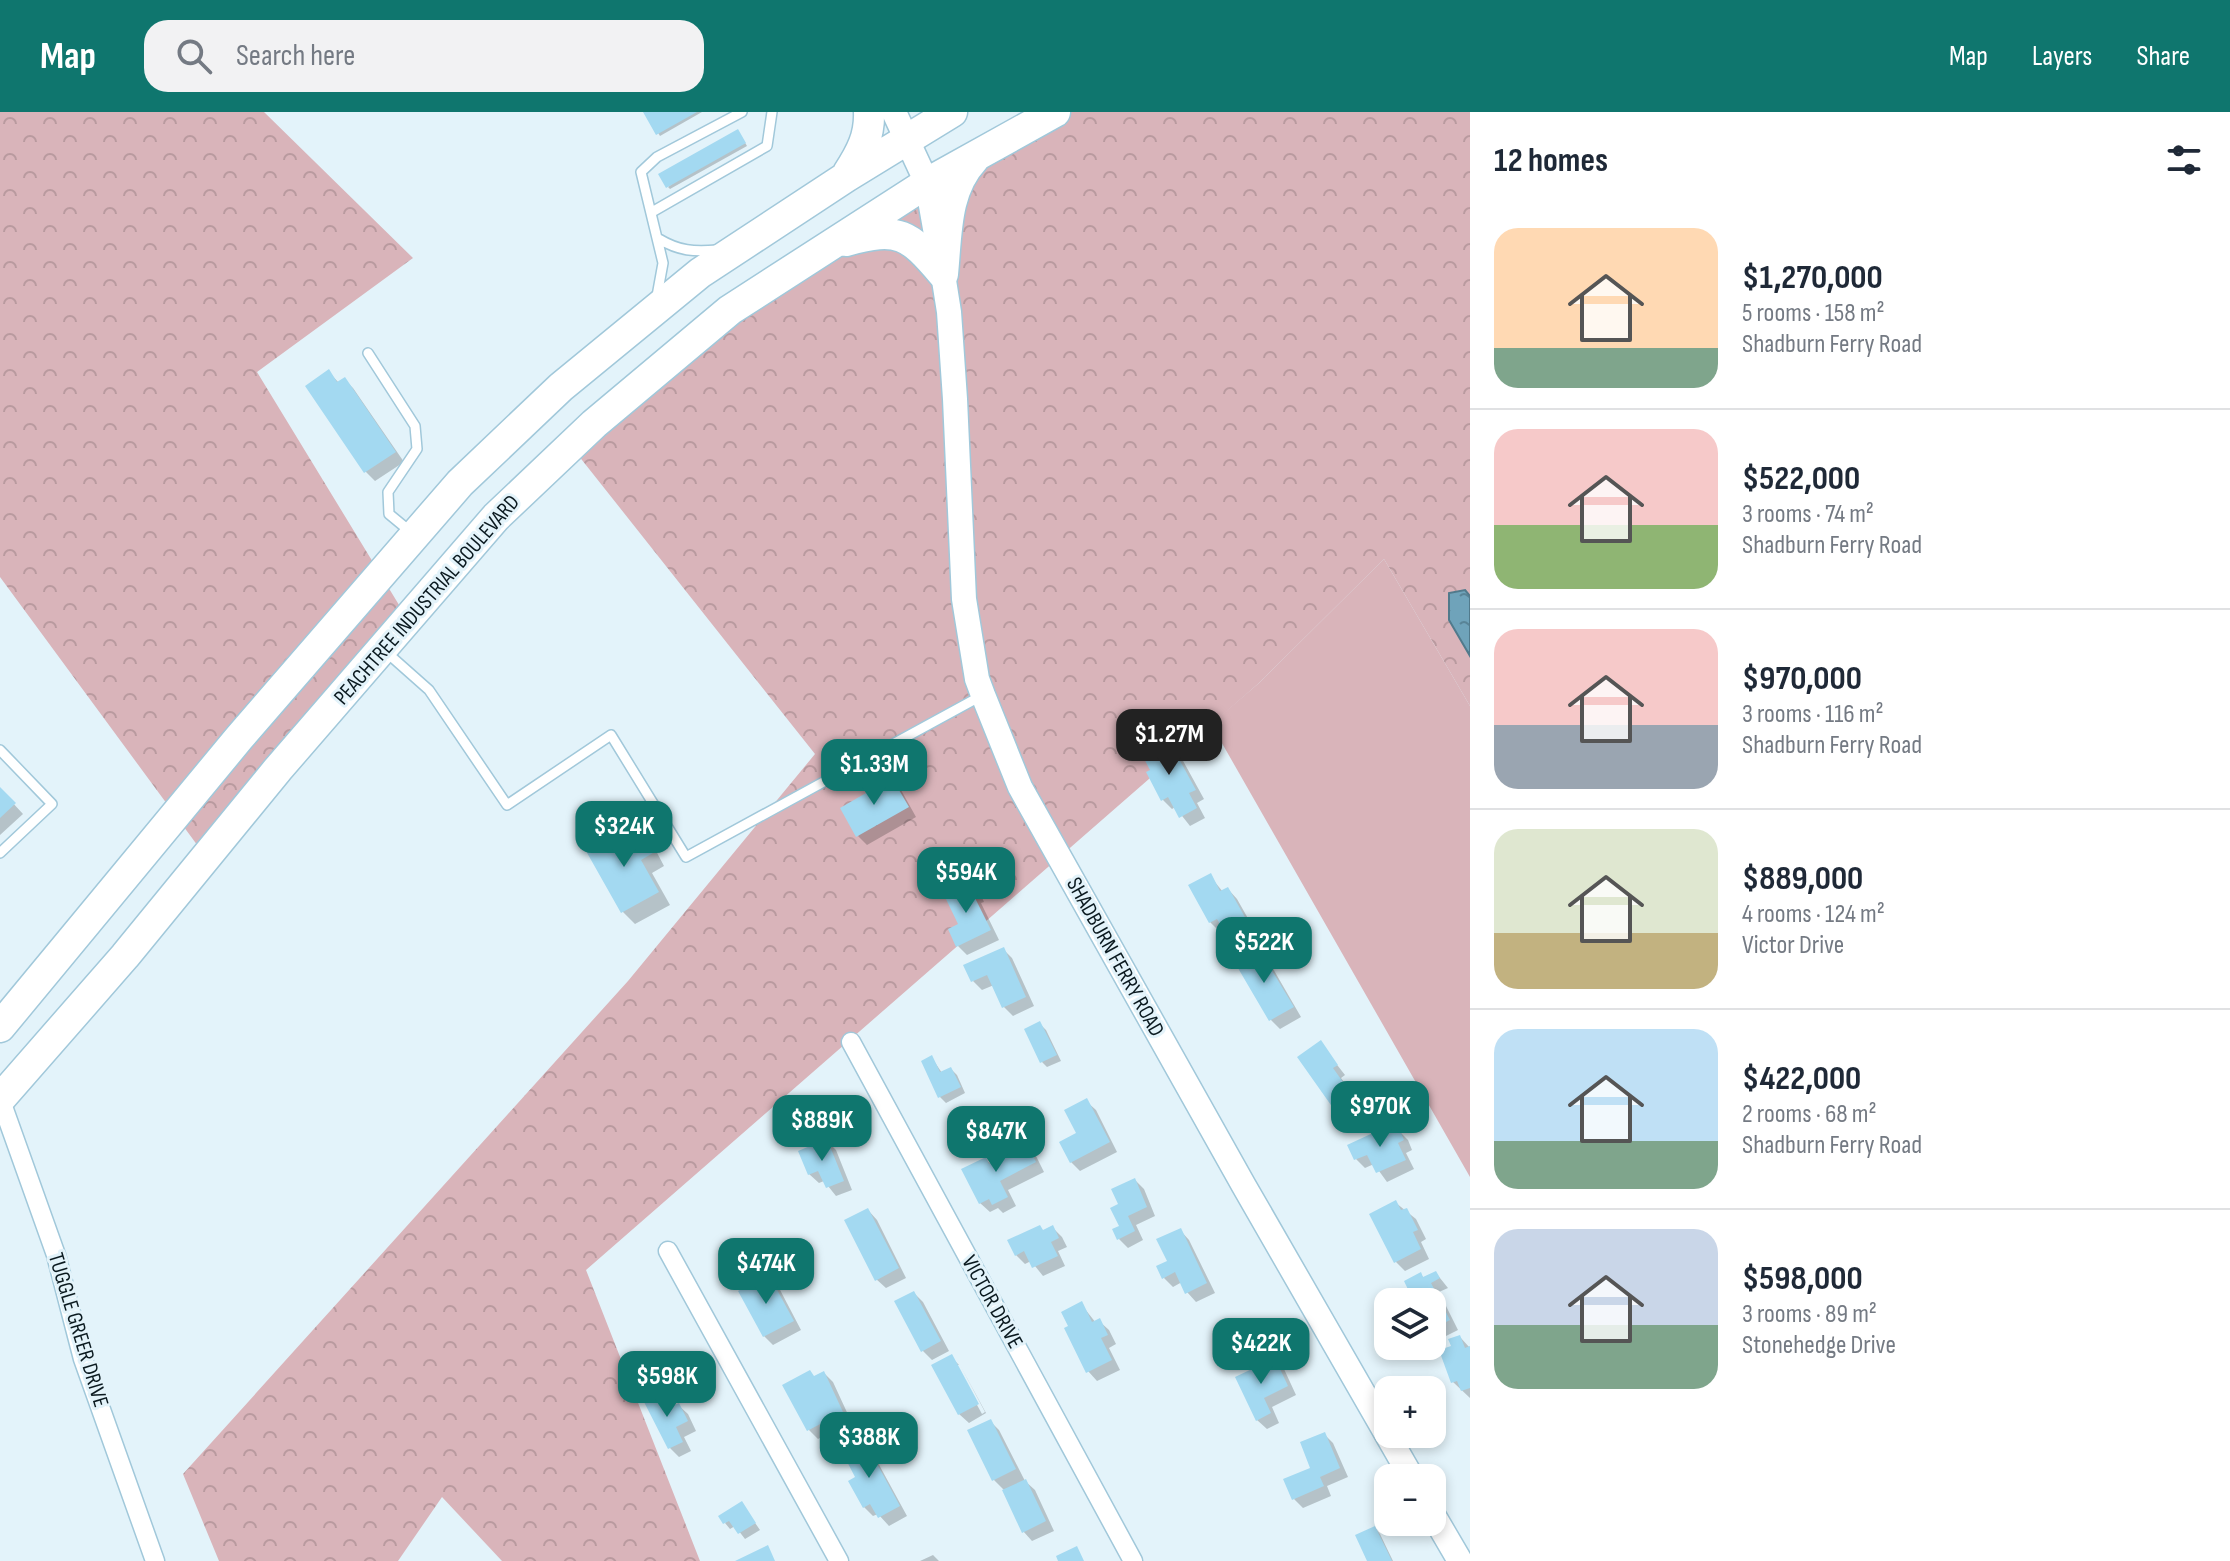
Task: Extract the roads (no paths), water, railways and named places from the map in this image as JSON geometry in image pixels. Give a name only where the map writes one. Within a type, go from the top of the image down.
[{"type":"main road","points":[[846,177],[861,153],[870,128],[869,112]]},
{"type":"main road","points":[[0,1027],[239,738],[460,483],[550,398],[652,311],[737,247],[846,177],[901,125],[952,112]]},
{"type":"main road","name":"PEACHTREE INDUSTRIAL BOULEVARD","points":[[0,1098],[125,956],[278,769],[496,517],[594,424],[730,310],[927,183],[1055,112]]},
{"type":"main road","points":[[943,274],[950,206],[959,179],[982,152]]},
{"type":"main road","points":[[825,247],[870,234],[887,233],[906,237],[927,254],[943,274]]},
{"type":"street","name":"SHADBURN FERRY ROAD","points":[[901,125],[927,183],[949,312],[964,599],[977,679],[983,695],[1020,787],[1404,1464]]},
{"type":"street","name":"VICTOR DRIVE","points":[[851,1042],[1133,1561]]},
{"type":"street","name":"TUGGLE GREER DRIVE","points":[[0,1098],[56,1255],[83,1359],[155,1561]]},
{"type":"street","points":[[668,1251],[839,1561]]},
{"type":"street","points":[[1445,1536],[1460,1561]]},
{"type":"lane","points":[[652,311],[661,283],[663,263],[641,172],[657,157],[742,112]]},
{"type":"lane","points":[[652,212],[767,146],[772,112]]},
{"type":"lane","points":[[659,239],[675,249],[694,252],[737,247]]},
{"type":"lane","points":[[368,353],[415,426],[417,449],[388,492],[389,514],[414,535]]},
{"type":"lane","points":[[382,649],[429,690],[507,805],[611,735],[686,857],[983,695]]},
{"type":"lane","points":[[0,750],[52,804],[0,853]]},
{"type":"water","points":[[1465,590],[1470,596],[1470,656],[1449,620],[1449,593]]}]
